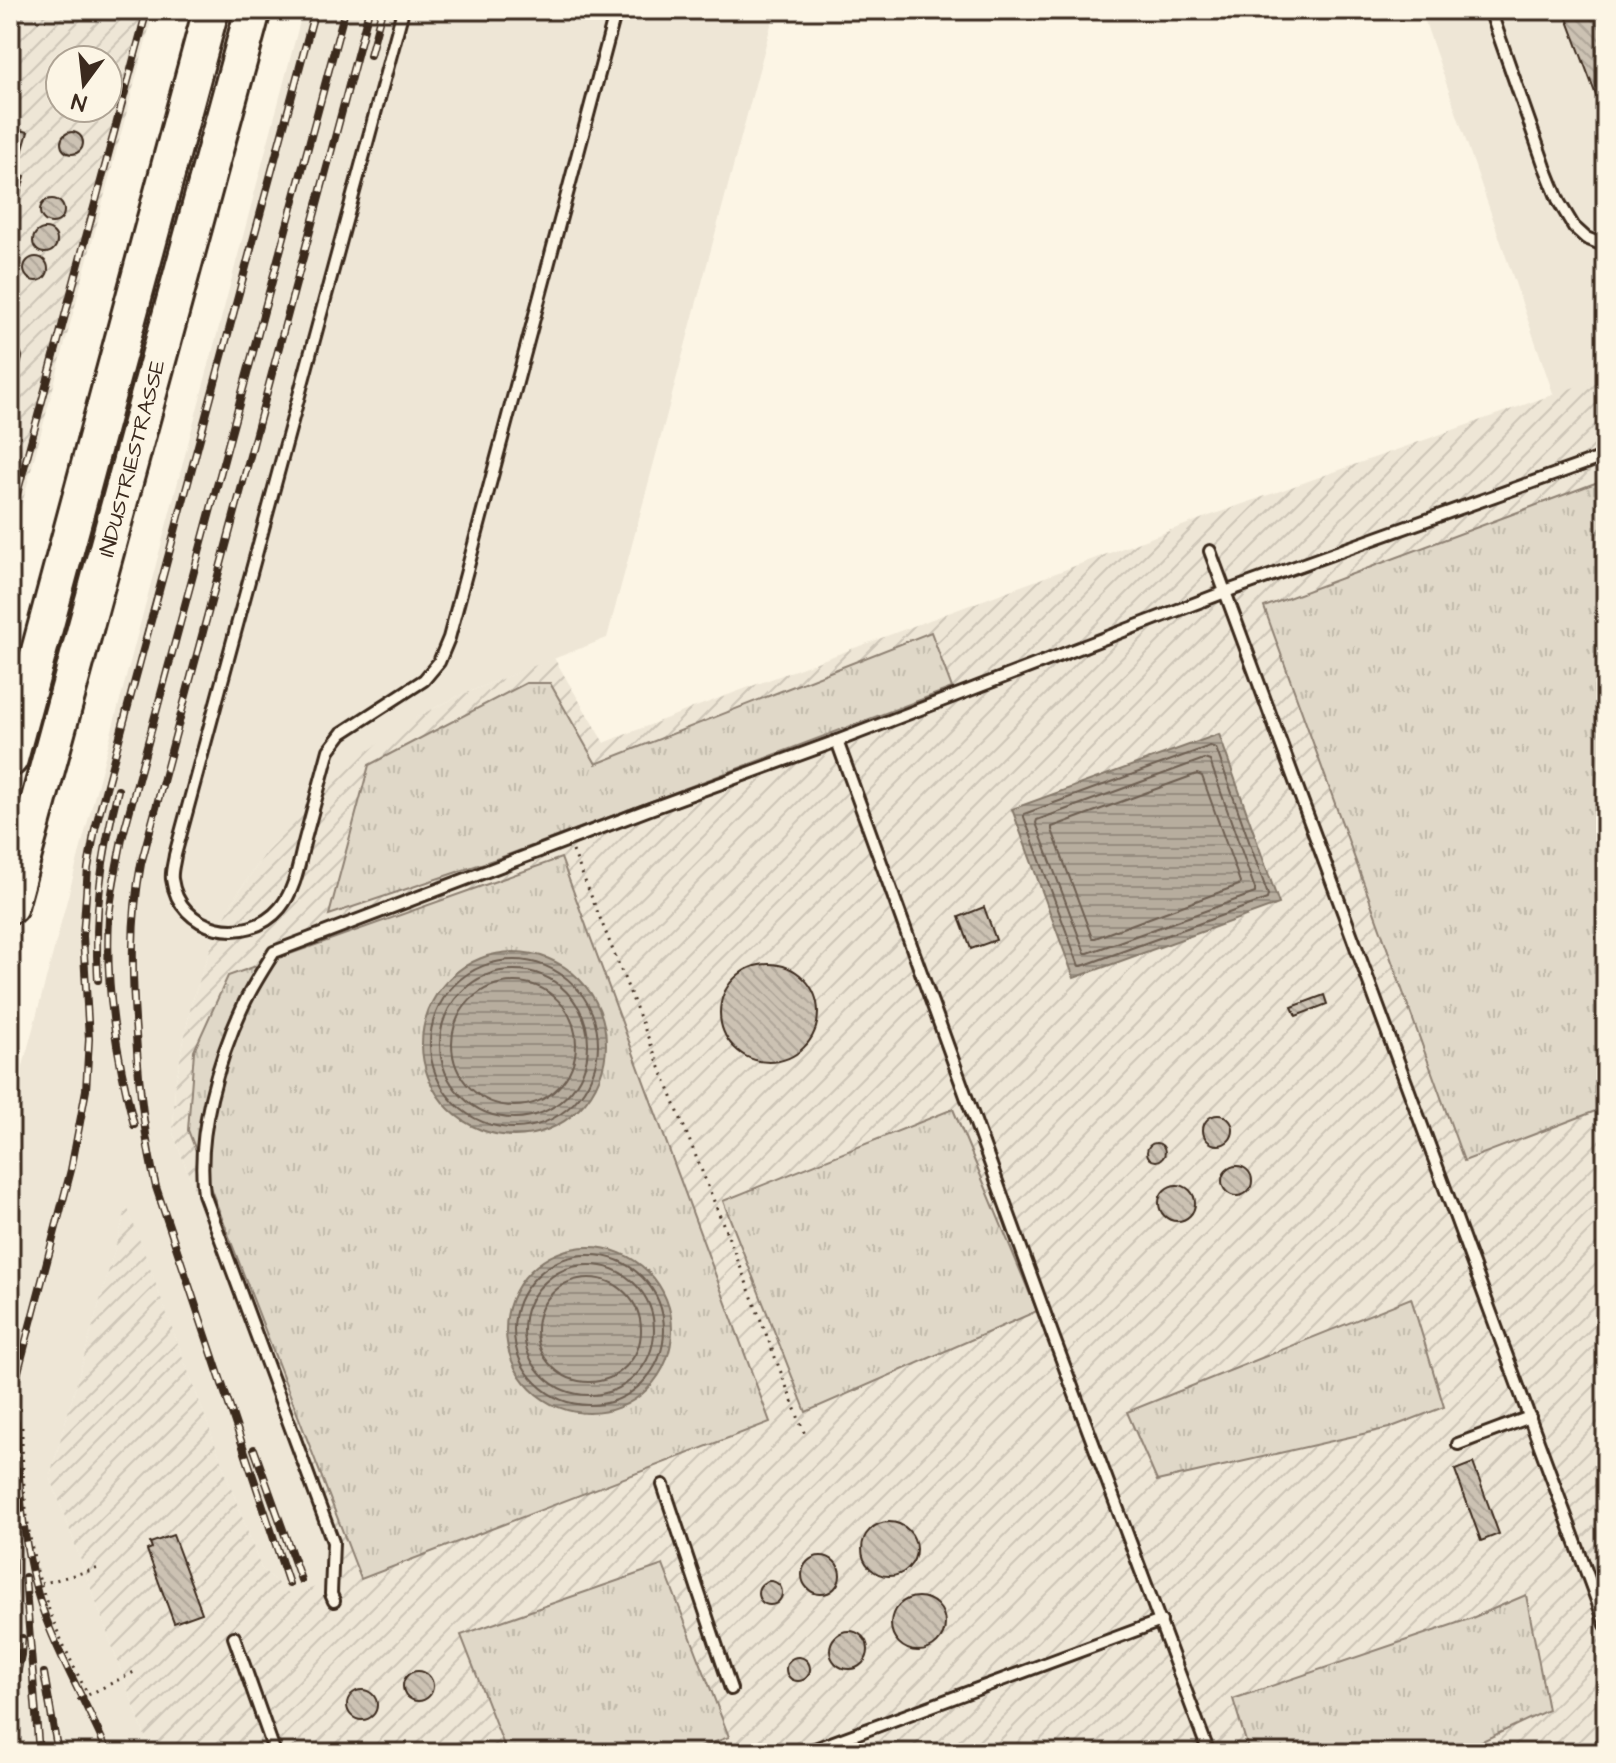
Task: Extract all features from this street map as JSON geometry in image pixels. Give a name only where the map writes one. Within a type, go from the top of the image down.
[{"type":"highway","name":"INDUSTRIESTRASSE","points":[[10,759],[211,10]]},
{"type":"highway","name":"INDUSTRIESTRASSE","points":[[10,906],[253,10]]},
{"type":"lane","points":[[403,10],[175,855],[171,876],[175,892],[182,905],[198,921],[213,928],[234,931],[253,927],[267,920],[281,907],[293,886],[329,750],[342,733],[424,680],[439,662],[449,638],[616,10]]},
{"type":"lane","points":[[1490,10],[1559,202],[1574,227],[1586,238],[1606,246]]},
{"type":"lane","points":[[10,346],[15,357],[10,375]]},
{"type":"lane","points":[[334,1601],[331,1594],[333,1542],[204,1194],[202,1177],[204,1138],[215,1084],[230,1037],[244,1004],[274,952],[1225,592],[1606,456]]},
{"type":"lane","points":[[1210,551],[1606,1625]]},
{"type":"lane","points":[[837,741],[1053,1336],[1209,1753]]},
{"type":"lane","points":[[1458,1444],[1530,1417]]},
{"type":"lane","points":[[663,1485],[731,1689]]},
{"type":"lane","points":[[804,1753],[1161,1621]]},
{"type":"lane","points":[[234,1637],[275,1753]]},
{"type":"lane","points":[[1593,1753],[1606,1748]]},
{"type":"path","points":[[569,840],[805,1435]]},
{"type":"path","points":[[22,1427],[24,1485],[41,1584],[55,1624],[88,1695]]},
{"type":"path","points":[[10,1547],[32,1545]]},
{"type":"path","points":[[41,1584],[99,1568]]},
{"type":"path","points":[[77,1700],[138,1670]]},
{"type":"shaded area","points":[[10,10],[154,10],[124,122],[124,44],[44,44],[44,124],[124,124],[10,549]]},
{"type":"shaded area","points":[[303,10],[775,10],[607,638],[461,695],[418,716],[272,844],[216,932],[191,1005],[175,1085],[173,1133],[327,1544],[323,1585],[292,1597],[261,1568],[127,1207],[50,1476],[151,1753],[10,1753],[10,1115]]},
{"type":"shaded area","points":[[1421,10],[1606,10],[1606,376],[1554,396]]},
{"type":"shaded area","points":[[1606,376],[1606,1753],[151,1753],[50,1476],[127,1206],[261,1568],[292,1596],[323,1584],[327,1544],[173,1133],[175,1085],[191,1005],[216,932],[240,890],[300,809],[344,768],[418,716],[461,695],[554,658],[604,743],[1209,516]]},
{"type":"green space","points":[[1606,479],[1606,1107],[1464,1161],[1264,607]]},
{"type":"green space","points":[[931,632],[952,688],[505,856],[329,915],[369,765],[526,683],[550,683],[596,764]]},
{"type":"green space","points":[[561,858],[770,1422],[361,1579],[188,1130],[194,1051],[228,976]]},
{"type":"green space","points":[[953,1109],[1037,1311],[806,1412],[723,1201]]},
{"type":"green space","points":[[1411,1298],[1444,1407],[1389,1428],[1157,1481],[1127,1412]]},
{"type":"green space","points":[[663,1565],[729,1737],[685,1753],[507,1753],[461,1635]]},
{"type":"green space","points":[[1526,1595],[1548,1710],[1457,1753],[1260,1753],[1248,1748],[1233,1699],[1472,1618]]},
{"type":"water","points":[[1219,734],[1279,904],[1074,978],[1012,809]]},
{"type":"water","points":[[514,952],[549,959],[579,979],[599,1009],[606,1044],[599,1079],[579,1109],[549,1129],[514,1136],[479,1129],[449,1109],[429,1079],[422,1044],[429,1009],[449,979],[479,959]]},
{"type":"water","points":[[589,1247],[621,1254],[647,1272],[665,1298],[672,1330],[665,1362],[647,1388],[621,1406],[589,1413],[557,1406],[531,1388],[513,1362],[506,1330],[513,1298],[531,1272],[557,1254]]},
{"type":"building","points":[[10,10],[18,10],[10,38]]},
{"type":"building","points":[[1564,10],[1606,10],[1606,122]]},
{"type":"building","points":[[10,127],[28,132],[16,174],[25,176],[18,201],[10,199]]},
{"type":"building","points":[[72,132],[80,135],[83,143],[80,151],[72,154],[64,151],[61,143],[64,135]]},
{"type":"building","points":[[52,199],[61,202],[64,211],[61,220],[52,223],[43,220],[40,211],[43,202]]},
{"type":"building","points":[[45,229],[54,232],[57,241],[54,250],[45,253],[36,250],[33,241],[36,232]]},
{"type":"building","points":[[36,257],[45,260],[48,269],[45,278],[36,281],[27,278],[24,269],[27,260]]},
{"type":"building","points":[[984,907],[996,940],[971,949],[959,917]]},
{"type":"building","points":[[769,964],[788,968],[804,978],[814,994],[818,1013],[814,1032],[804,1048],[788,1058],[769,1062],[750,1058],[734,1048],[724,1032],[720,1013],[724,994],[734,978],[750,968]]},
{"type":"building","points":[[1324,995],[1327,1004],[1296,1016],[1292,1007]]},
{"type":"building","points":[[1218,1115],[1229,1119],[1233,1130],[1229,1141],[1218,1145],[1207,1141],[1203,1130],[1207,1119]]},
{"type":"building","points":[[1156,1143],[1165,1152],[1156,1161],[1147,1152]]},
{"type":"building","points":[[1237,1166],[1248,1170],[1252,1181],[1248,1192],[1237,1196],[1226,1192],[1222,1181],[1226,1170]]},
{"type":"building","points":[[1177,1185],[1190,1190],[1195,1203],[1190,1216],[1177,1221],[1164,1216],[1159,1203],[1164,1190]]},
{"type":"building","points":[[1473,1463],[1499,1534],[1481,1541],[1455,1470]]},
{"type":"building","points":[[889,1522],[908,1530],[916,1549],[908,1568],[889,1576],[870,1568],[862,1549],[870,1530]]},
{"type":"building","points":[[173,1535],[202,1613],[174,1623],[147,1550],[152,1548],[150,1543]]},
{"type":"building","points":[[821,1556],[834,1562],[840,1575],[834,1588],[821,1594],[808,1588],[802,1575],[808,1562]]},
{"type":"building","points":[[770,1581],[778,1585],[782,1593],[778,1601],[770,1605],[762,1601],[758,1593],[762,1585]]},
{"type":"building","points":[[918,1597],[937,1605],[945,1624],[937,1643],[918,1651],[899,1643],[891,1624],[899,1605]]},
{"type":"building","points":[[849,1631],[862,1637],[868,1650],[862,1663],[849,1669],[836,1663],[830,1650],[836,1637]]},
{"type":"building","points":[[798,1657],[809,1664],[810,1669],[803,1680],[798,1681],[787,1674],[786,1669],[793,1658]]},
{"type":"building","points":[[418,1671],[429,1675],[433,1686],[429,1697],[418,1701],[407,1697],[403,1686],[407,1675]]},
{"type":"building","points":[[362,1690],[372,1695],[377,1705],[372,1715],[362,1720],[352,1715],[347,1705],[352,1695]]},
{"type":"railway","points":[[10,520],[147,10]]},
{"type":"railway","points":[[10,1402],[71,1170],[86,1090],[89,1039],[83,936],[88,868],[95,829],[315,10]]},
{"type":"railway","points":[[134,1125],[122,1074],[109,970],[109,918],[116,869],[345,10]]},
{"type":"railway","points":[[289,1584],[156,1187],[139,1074],[134,928],[141,864],[369,10]]},
{"type":"railway","points":[[370,55],[382,10]]},
{"type":"railway","points":[[98,980],[100,885],[118,790]]},
{"type":"railway","points":[[16,1422],[21,1501],[34,1579],[57,1645],[108,1753]]},
{"type":"railway","points":[[254,1449],[301,1580]]},
{"type":"railway","points":[[10,1622],[13,1590],[12,1502]]},
{"type":"railway","points":[[25,1577],[39,1753]]},
{"type":"railway","points":[[10,1708],[22,1638]]},
{"type":"railway","points":[[44,1673],[58,1753]]}]
